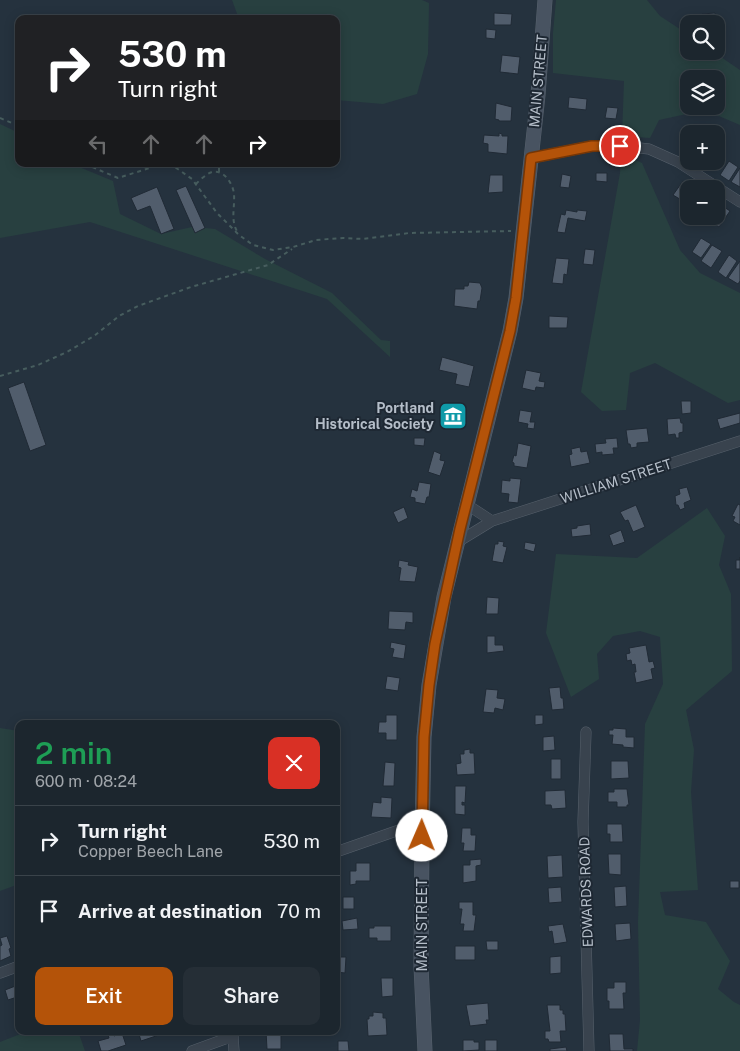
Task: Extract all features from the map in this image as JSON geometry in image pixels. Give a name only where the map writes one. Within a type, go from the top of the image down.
[{"type":"main road","name":"MAIN STREET","points":[[424,1051],[421,966],[422,822],[424,737],[429,685],[442,606],[456,543],[510,331],[516,298],[538,96],[545,0]]},
{"type":"street","points":[[531,158],[592,146],[649,149],[678,162],[740,202]]},
{"type":"street","name":"WILLIAM STREET","points":[[456,543],[492,521],[740,441]]},
{"type":"street","points":[[466,504],[492,521]]},
{"type":"street","name":"EDWARDS ROAD","points":[[586,732],[583,822],[590,1051]]},
{"type":"street","points":[[340,851],[422,822]]},
{"type":"street","points":[[0,973],[15,967]]},
{"type":"street","points":[[192,1051],[233,1036],[234,1051]]},
{"type":"path","points":[[0,118],[15,124]]},
{"type":"path","points":[[92,167],[118,178],[153,167]]},
{"type":"path","points":[[175,167],[192,179],[217,213],[253,245],[273,250],[294,248]]},
{"type":"path","points":[[219,167],[219,172]]},
{"type":"path","points":[[196,184],[208,174],[219,172],[224,175],[231,184],[234,194],[234,225],[240,235]]},
{"type":"path","points":[[0,376],[38,365],[67,352],[94,336],[119,316],[138,306],[191,287],[268,265],[294,248],[316,240],[363,239],[409,233],[524,231]]},
{"type":"green space","points":[[232,0],[422,0],[429,3],[428,54],[417,94],[383,104],[340,100],[340,15],[238,15]]},
{"type":"green space","points":[[556,0],[647,0],[660,16],[680,29],[680,60],[725,60],[740,70],[740,125],[717,115],[725,115],[725,70],[680,70],[680,115],[682,115],[659,120],[650,138],[622,136],[624,81],[553,73],[553,33]]},
{"type":"green space","points":[[0,124],[15,131],[15,167],[79,167],[113,181],[120,214],[161,234],[192,227],[195,233],[205,228],[215,229],[265,259],[332,293],[381,340],[390,341],[390,357],[327,299],[90,222],[0,238]]},
{"type":"green space","points":[[621,153],[642,163],[680,250],[700,273],[740,293],[740,400],[728,403],[655,363],[630,373],[626,410],[602,411],[581,392],[620,173]]},
{"type":"green space","points":[[707,508],[725,536],[719,565],[731,594],[732,671],[686,710],[694,750],[691,792],[698,890],[660,892],[665,915],[706,922],[730,961],[718,989],[740,1005],[740,1051],[637,1051],[640,1020],[638,923],[645,724],[663,684],[660,637],[640,631],[613,636],[597,654],[599,679],[571,697],[546,633],[556,554],[637,558]]},
{"type":"green space","points":[[0,728],[15,730],[15,885],[0,891]]},
{"type":"green space","points":[[18,1035],[79,1035],[85,1051],[0,1051],[0,1042]]},
{"type":"building","points":[[494,13],[512,14],[511,25],[494,25]]},
{"type":"building","points":[[715,13],[715,15],[702,15]]},
{"type":"building","points":[[486,29],[496,30],[495,39],[486,38]]},
{"type":"building","points":[[502,55],[520,57],[518,74],[500,72]]},
{"type":"building","points":[[569,97],[587,99],[586,110],[568,108]]},
{"type":"building","points":[[496,103],[512,107],[511,121],[495,119]]},
{"type":"building","points":[[607,107],[618,108],[616,119],[605,118]]},
{"type":"building","points":[[499,133],[502,136],[508,136],[507,154],[488,152],[488,144],[483,143],[484,135],[499,136]]},
{"type":"building","points":[[729,161],[738,167],[729,181],[720,175],[725,170]]},
{"type":"building","points":[[740,168],[740,187],[731,182]]},
{"type":"building","points":[[596,173],[607,173],[607,182],[596,181]]},
{"type":"building","points":[[562,174],[571,176],[569,188],[560,187]]},
{"type":"building","points":[[490,175],[503,175],[503,192],[488,193]]},
{"type":"building","points":[[680,185],[680,199],[673,195]]},
{"type":"building","points":[[186,186],[205,228],[195,233],[176,190]]},
{"type":"building","points":[[157,187],[174,229],[161,234],[150,206],[137,211],[131,198]]},
{"type":"building","points":[[725,208],[730,211],[725,218]]},
{"type":"building","points":[[566,210],[587,211],[585,221],[568,218],[565,233],[557,232],[561,214],[565,215]]},
{"type":"building","points":[[701,238],[711,244],[701,258],[692,252]]},
{"type":"building","points":[[712,245],[722,251],[711,268],[701,261]]},
{"type":"building","points":[[585,249],[595,250],[593,265],[583,264]]},
{"type":"building","points":[[729,255],[737,261],[726,278],[718,272]]},
{"type":"building","points":[[556,258],[569,259],[567,275],[564,274],[563,284],[552,283]]},
{"type":"building","points":[[740,261],[740,281],[738,284],[728,278]]},
{"type":"building","points":[[469,282],[480,283],[482,288],[477,309],[454,306],[455,289],[464,289],[464,286],[468,286]]},
{"type":"building","points":[[549,316],[568,317],[567,328],[549,328]]},
{"type":"building","points":[[442,357],[474,366],[469,387],[455,384],[457,374],[439,370]]},
{"type":"building","points":[[526,370],[541,373],[539,381],[545,382],[544,388],[536,387],[535,391],[522,388]]},
{"type":"building","points":[[24,382],[46,445],[30,451],[8,388]]},
{"type":"building","points":[[681,401],[691,401],[691,413],[682,414]]},
{"type":"building","name":"Portland Historical Society","points":[[447,406],[463,410],[459,426],[443,422]]},
{"type":"building","points":[[520,410],[532,412],[530,422],[535,422],[534,429],[527,428],[528,424],[518,422]]},
{"type":"building","points":[[740,413],[740,423],[720,429],[717,419]]},
{"type":"building","points":[[680,418],[681,423],[683,423],[683,432],[679,433],[679,438],[676,438],[675,434],[668,435],[667,419]]},
{"type":"building","points":[[647,428],[649,442],[637,443],[637,447],[631,448],[630,444],[628,444],[626,430]]},
{"type":"building","points":[[414,438],[425,438],[424,446],[414,445]]},
{"type":"building","points":[[617,438],[618,448],[613,448],[614,454],[602,455],[602,452],[596,453],[595,444],[606,443],[605,439]]},
{"type":"building","points":[[518,443],[531,446],[527,468],[514,466],[512,462],[514,455],[516,456]]},
{"type":"building","points":[[580,447],[581,452],[587,451],[590,463],[571,467],[569,455],[572,454],[571,449]]},
{"type":"building","points":[[434,451],[441,454],[440,460],[445,461],[440,476],[428,472]]},
{"type":"building","points":[[510,478],[521,479],[518,503],[508,502],[509,494],[501,493],[502,480],[510,481]]},
{"type":"building","points":[[419,482],[431,484],[429,497],[427,497],[425,504],[415,502],[415,498],[410,497],[412,489],[417,491]]},
{"type":"building","points":[[687,487],[691,500],[684,503],[685,508],[680,510],[678,505],[676,505],[675,496],[680,494],[679,489]]},
{"type":"building","points":[[738,504],[740,505],[740,525],[733,521],[735,517],[732,516]]},
{"type":"building","points":[[636,505],[645,527],[633,532],[628,520],[625,521],[620,512]]},
{"type":"building","points":[[404,507],[408,518],[398,523],[393,512]]},
{"type":"building","points":[[590,524],[591,535],[572,537],[571,529]]},
{"type":"building","points":[[621,530],[625,542],[613,546],[609,535]]},
{"type":"building","points":[[498,541],[504,542],[503,546],[507,547],[503,563],[492,561],[495,544],[498,544]]},
{"type":"building","points":[[525,542],[536,544],[534,552],[524,549]]},
{"type":"building","points":[[399,560],[409,562],[408,565],[418,567],[415,582],[399,581],[401,568],[398,567]]},
{"type":"building","points":[[736,560],[740,560],[740,569],[736,569]]},
{"type":"building","points":[[487,597],[499,598],[498,614],[486,614]]},
{"type":"building","points":[[389,611],[413,612],[413,623],[406,622],[405,630],[388,629]]},
{"type":"building","points":[[487,636],[495,636],[495,645],[503,645],[504,651],[487,653]]},
{"type":"building","points":[[391,642],[406,645],[404,659],[392,657],[394,649],[390,648]]},
{"type":"building","points":[[646,645],[649,662],[653,661],[655,668],[651,669],[653,679],[636,683],[635,664],[632,665],[631,660],[627,661],[626,654],[630,653],[629,648]]},
{"type":"building","points":[[387,676],[400,678],[398,691],[385,689]]},
{"type":"building","points":[[560,687],[564,709],[552,710],[549,688]]},
{"type":"building","points":[[486,689],[498,690],[497,698],[505,699],[503,710],[495,708],[494,713],[483,712]]},
{"type":"building","points":[[386,715],[397,715],[397,740],[386,740],[386,733],[378,733],[379,722],[386,722]]},
{"type":"building","points":[[535,715],[543,715],[543,724],[535,725]]},
{"type":"building","points":[[613,728],[626,729],[626,737],[634,737],[634,748],[612,744],[613,735],[609,735],[609,730],[613,730]]},
{"type":"building","points":[[554,736],[555,750],[543,751],[543,737]]},
{"type":"building","points":[[470,749],[470,753],[474,753],[475,774],[457,775],[456,764],[461,763],[460,754],[464,754],[464,750]]},
{"type":"building","points":[[551,759],[561,759],[561,779],[551,779]]},
{"type":"building","points":[[611,761],[628,761],[629,778],[611,779]]},
{"type":"building","points":[[385,762],[395,763],[394,786],[383,786]]},
{"type":"building","points":[[455,786],[466,786],[465,803],[462,802],[462,805],[465,805],[465,815],[455,814]]},
{"type":"building","points":[[614,789],[627,789],[629,805],[627,807],[617,807],[617,802],[608,802],[608,792],[614,792]]},
{"type":"building","points":[[565,790],[566,808],[552,809],[551,805],[545,805],[545,791]]},
{"type":"building","points":[[381,797],[392,798],[391,818],[371,817],[373,802],[381,803]]},
{"type":"building","points":[[607,824],[622,824],[623,842],[610,842],[610,834],[607,834]]},
{"type":"building","points":[[462,828],[471,828],[471,835],[476,835],[475,851],[463,851],[464,843],[461,843]]},
{"type":"building","points":[[608,854],[621,854],[621,875],[609,874]]},
{"type":"building","points":[[562,855],[563,877],[548,878],[547,856]]},
{"type":"building","points":[[481,859],[481,865],[476,866],[476,881],[463,883],[463,865],[470,865],[470,860]]},
{"type":"building","points":[[356,863],[370,863],[370,881],[356,881],[356,884],[350,885],[350,871],[356,871]]},
{"type":"building","points":[[730,881],[739,881],[739,888],[730,888]]},
{"type":"building","points":[[626,886],[627,906],[615,907],[614,887]]},
{"type":"building","points":[[561,887],[562,902],[549,903],[548,888]]},
{"type":"building","points":[[343,897],[354,897],[354,909],[343,909]]},
{"type":"building","points":[[459,902],[473,902],[473,915],[476,915],[474,931],[463,931],[464,924],[460,924],[462,909],[459,909]]},
{"type":"building","points":[[357,918],[358,929],[343,930],[342,921]]},
{"type":"building","points":[[630,923],[631,939],[616,941],[615,924]]},
{"type":"building","points":[[563,924],[567,942],[554,944],[552,931],[549,932],[548,926]]},
{"type":"building","points":[[374,926],[391,926],[391,941],[377,941],[377,938],[369,938],[369,928],[374,928]]},
{"type":"building","points":[[7,936],[11,948],[9,949],[11,956],[0,961],[0,946],[2,945],[0,938]]},
{"type":"building","points":[[486,941],[498,941],[498,950],[487,950]]},
{"type":"building","points":[[455,946],[475,946],[475,960],[455,960]]},
{"type":"building","points":[[561,956],[561,973],[550,974],[550,957]]},
{"type":"building","points":[[340,957],[346,957],[345,973],[340,972]]},
{"type":"building","points":[[381,978],[393,978],[393,996],[382,997]]},
{"type":"building","points":[[614,982],[626,982],[626,993],[623,993],[624,1009],[609,1009],[607,988],[614,988]]},
{"type":"building","points":[[15,986],[15,998],[8,1000],[5,990]]},
{"type":"building","points":[[488,1003],[489,1020],[486,1020],[487,1024],[470,1026],[466,1005]]},
{"type":"building","points":[[547,1005],[560,1005],[560,1010],[563,1010],[563,1014],[565,1014],[566,1031],[560,1031],[561,1042],[549,1042],[548,1039],[545,1039],[545,1031],[550,1031]]},
{"type":"building","points":[[373,1012],[383,1013],[383,1018],[386,1018],[387,1035],[368,1036],[367,1019],[369,1019],[369,1016],[373,1016]]},
{"type":"building","points":[[609,1034],[623,1034],[624,1049],[633,1049],[633,1051],[610,1051]]},
{"type":"building","points":[[108,1035],[123,1035],[126,1045],[108,1051],[101,1051],[98,1041],[109,1038]]},
{"type":"building","points":[[139,1035],[159,1035],[141,1041]]},
{"type":"building","points":[[266,1035],[281,1035],[281,1049],[267,1049]]},
{"type":"building","points":[[463,1040],[479,1042],[479,1050],[463,1051]]},
{"type":"building","points":[[485,1040],[497,1040],[497,1051],[485,1051]]},
{"type":"building","points":[[338,1041],[348,1041],[349,1051],[338,1051]]},
{"type":"building","points":[[566,1047],[567,1051],[550,1051],[550,1049]]},
{"type":"place","name":"Portland Historical Society","points":[[453,416]]},
{"type":"route","points":[[422,836],[424,737],[435,644],[460,529],[510,331],[516,298],[531,158],[592,146],[620,146]]}]
